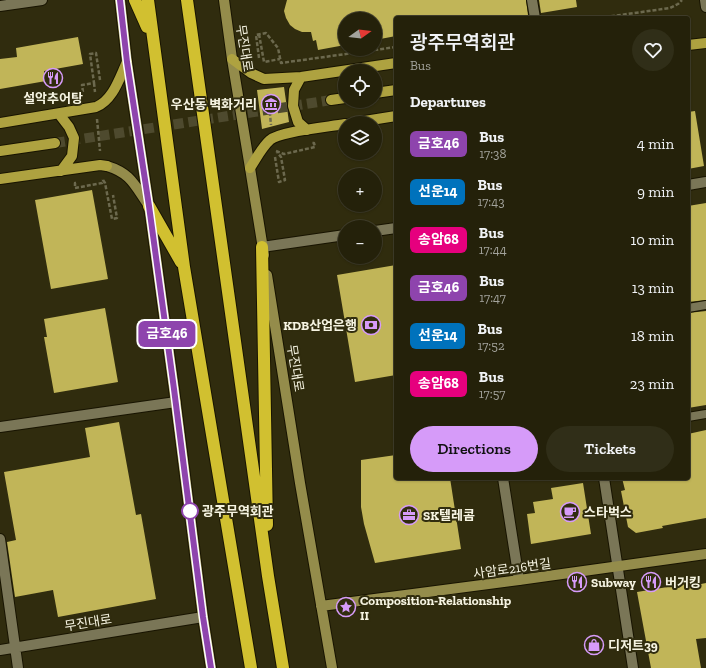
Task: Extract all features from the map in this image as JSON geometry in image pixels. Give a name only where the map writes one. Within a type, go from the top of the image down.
[{"type":"highway","points":[[136,0],[153,43]]},
{"type":"highway","points":[[148,0],[184,267],[251,668]]},
{"type":"highway","points":[[187,0],[268,576],[283,668]]},
{"type":"highway","points":[[149,206],[184,267]]},
{"type":"highway","points":[[262,247],[268,576]]},
{"type":"main road","points":[[690,46],[706,43]]},
{"type":"main road","points":[[232,59],[251,73],[264,80],[301,77],[394,63]]},
{"type":"main road","points":[[0,123],[96,108],[102,105],[110,96],[127,62]]},
{"type":"main road","points":[[301,77],[294,90],[293,106],[298,122],[307,130]]},
{"type":"main road","points":[[382,92],[394,90]]},
{"type":"main road","points":[[331,100],[338,99]]},
{"type":"main road","points":[[59,114],[69,127],[74,138],[72,156],[61,171]]},
{"type":"main road","points":[[382,118],[394,116]]},
{"type":"main road","points":[[250,168],[270,140],[284,134],[338,125]]},
{"type":"main road","points":[[0,151],[55,143]]},
{"type":"main road","points":[[0,179],[100,165],[107,166]]},
{"type":"street","points":[[0,6],[42,0]]},
{"type":"street","points":[[120,0],[127,62],[149,206],[211,668]]},
{"type":"street","name":"무진대로","points":[[224,0],[262,247],[332,668]]},
{"type":"street","points":[[532,0],[535,16]]},
{"type":"street","points":[[705,0],[706,7]]},
{"type":"street","points":[[107,166],[118,169],[130,178],[149,206]]},
{"type":"street","points":[[690,185],[706,182]]},
{"type":"street","points":[[382,230],[394,228]]},
{"type":"street","points":[[262,247],[338,236]]},
{"type":"street","points":[[0,427],[176,402]]},
{"type":"street","points":[[503,480],[519,580]]},
{"type":"street","points":[[604,480],[633,668]]},
{"type":"street","points":[[0,539],[18,668]]},
{"type":"street","name":"사암로216번길","points":[[321,606],[706,554]]},
{"type":"street","name":"무진대로","points":[[0,650],[203,617]]},
{"type":"lane","points":[[690,308],[706,304]]},
{"type":"lane","points":[[690,417],[706,414]]},
{"type":"path","points":[[613,16],[670,8],[682,0]]},
{"type":"path","points":[[260,58],[256,35],[266,33],[278,48],[281,63],[394,47]]},
{"type":"path","points":[[259,34],[264,62],[280,59]]},
{"type":"path","points":[[95,92],[90,54],[96,53],[100,80]]},
{"type":"path","points":[[82,92],[82,85],[94,82]]},
{"type":"path","points":[[268,94],[271,125]]},
{"type":"path","points":[[97,118],[100,151]]},
{"type":"path","points":[[275,157],[279,182],[285,180],[281,157],[275,150],[284,154],[315,148],[314,143]]},
{"type":"path","points":[[75,183],[75,188],[102,183],[103,180],[105,183],[112,219],[117,218],[113,195]]},
{"type":"building","points":[[287,0],[526,0],[528,15],[394,16],[394,36],[382,39],[382,12],[338,12],[338,46],[318,50],[316,40],[313,41],[311,32],[302,32],[295,29],[290,25],[284,11]]},
{"type":"building","points":[[539,0],[576,0],[577,7],[541,13]]},
{"type":"building","points":[[78,37],[83,64],[44,71],[46,81],[0,89],[0,59],[17,57],[16,48]]},
{"type":"building","points":[[284,87],[289,122],[262,129],[257,90]]},
{"type":"building","points":[[695,111],[704,166],[690,169],[690,112]]},
{"type":"building","points":[[92,190],[108,279],[51,289],[35,200]]},
{"type":"building","points":[[706,203],[706,300],[690,302],[690,206]]},
{"type":"building","name":"KDB산업은행","points":[[394,265],[394,375],[355,382],[337,275]]},
{"type":"building","points":[[105,308],[118,382],[54,393],[44,337],[47,337],[44,319]]},
{"type":"building","points":[[706,311],[706,405],[690,408],[690,313]]},
{"type":"building","points":[[119,422],[136,515],[141,514],[156,599],[58,617],[53,590],[15,597],[7,542],[16,540],[4,472],[90,457],[85,428]]},
{"type":"building","points":[[706,430],[706,518],[662,526],[663,528],[636,533],[628,527],[621,491],[625,490],[622,480],[690,480],[690,434]]},
{"type":"building","name":"SK텔레콤","points":[[394,455],[394,480],[450,480],[461,549],[375,563],[364,524],[361,507],[361,460]]},
{"type":"building","points":[[583,483],[591,534],[531,544],[527,514],[535,513],[533,502],[553,499],[551,488]]},
{"type":"building","points":[[706,583],[706,638],[696,639],[701,668],[651,668],[637,592],[686,584],[686,587]]},
{"type":"tunnel","points":[[55,143],[331,100]]},
{"type":"bus line","name":"금호46","points":[[120,0],[127,62],[149,206],[211,668]]},
{"type":"place","name":"설악추어탕","points":[[53,78]]},
{"type":"place","name":"우산동 벽화거리","points":[[271,104]]},
{"type":"place","name":"KDB산업은행","points":[[371,325]]},
{"type":"place","name":"광주무역회관","points":[[190,511]]},
{"type":"place","name":"스타벅스","points":[[570,512]]},
{"type":"place","name":"SK텔레콤","points":[[409,515]]},
{"type":"place","name":"Subway","points":[[577,582]]},
{"type":"place","name":"버거킹","points":[[651,582]]},
{"type":"place","name":"Composition-Relationship II","points":[[346,607]]},
{"type":"place","name":"디저트39","points":[[594,645]]}]
